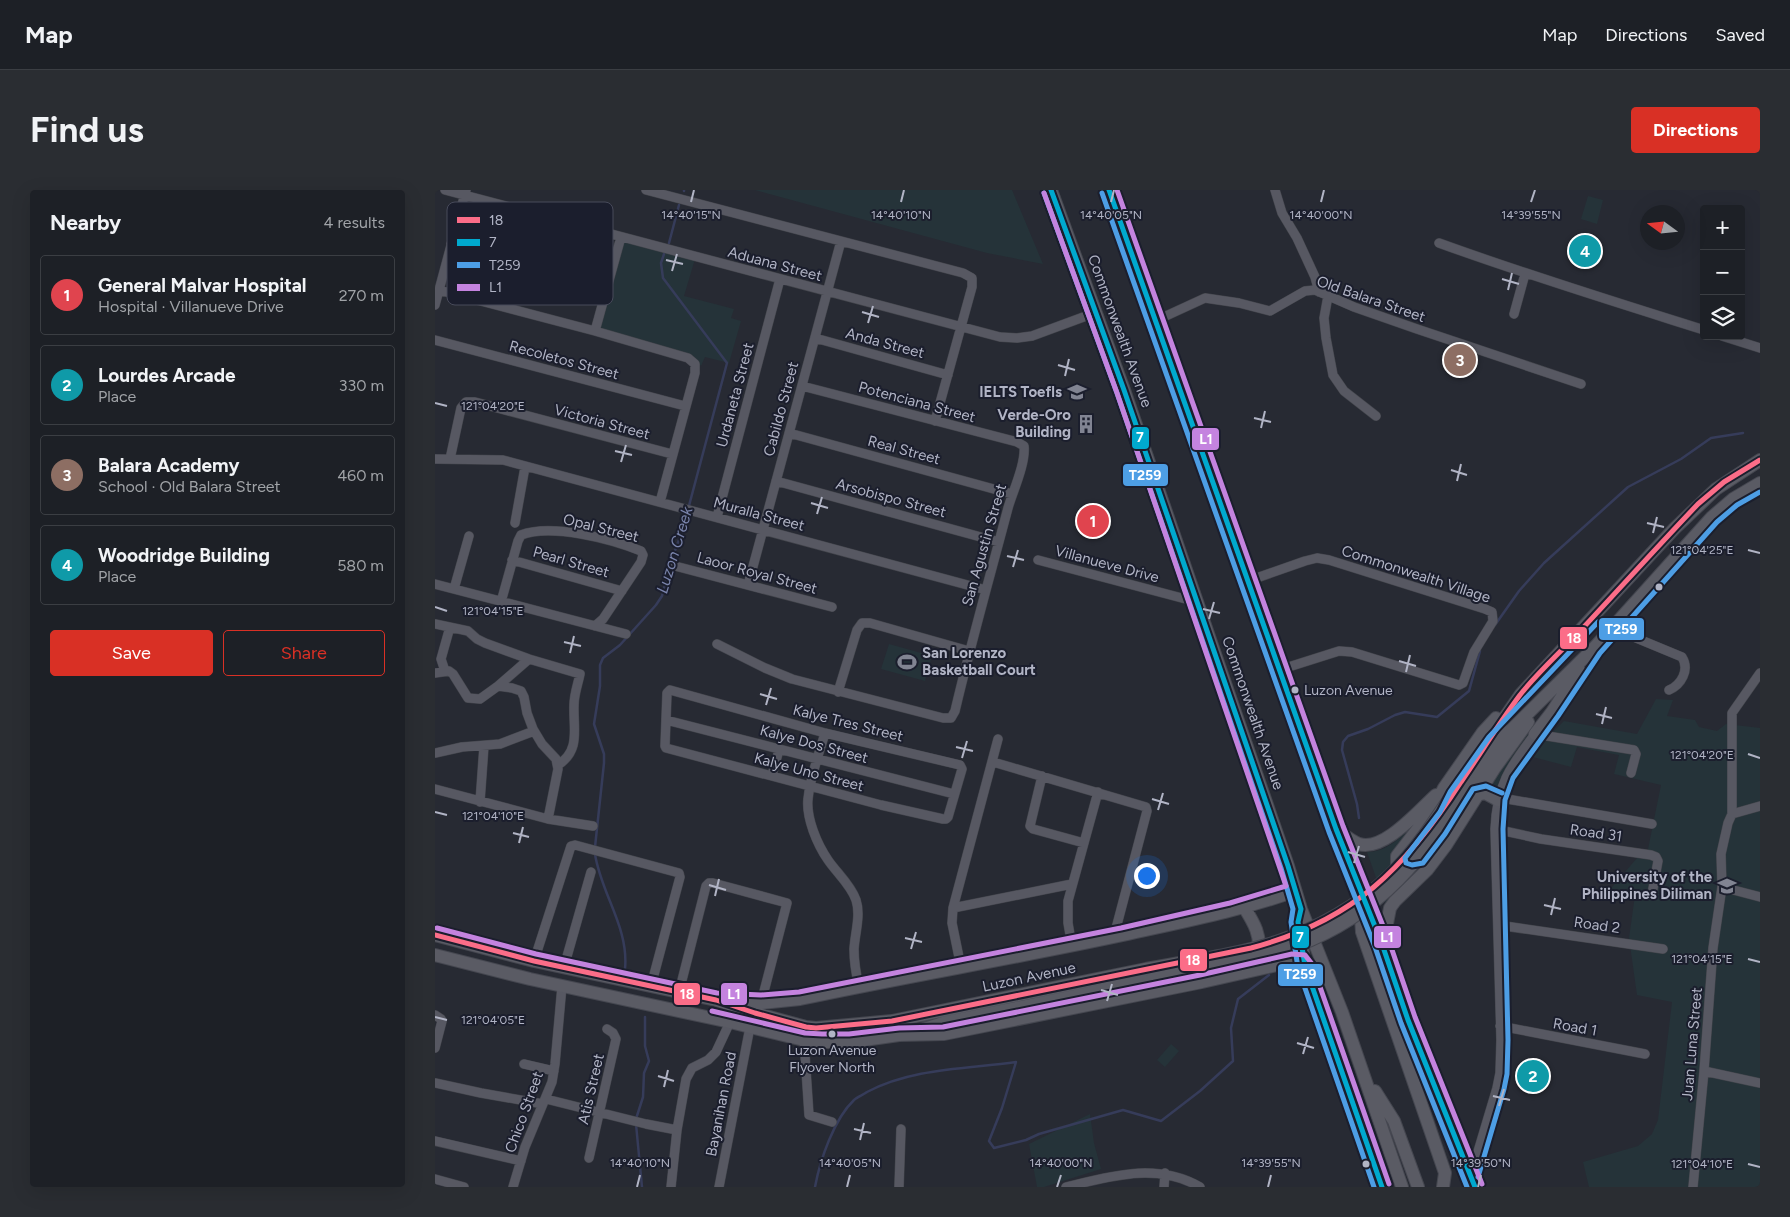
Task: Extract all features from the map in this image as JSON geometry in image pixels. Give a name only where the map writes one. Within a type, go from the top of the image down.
[{"type":"main road","name":"Commonwealth Avenue","points":[[1051,190],[1097,312],[1285,857],[1301,909],[1365,1074],[1402,1186]]},
{"type":"main road","points":[[1109,190],[1336,829],[1383,944],[1408,1020],[1473,1181]]},
{"type":"main road","points":[[1427,870],[1414,873],[1404,871],[1397,864],[1397,856],[1433,808],[1444,788],[1483,732],[1521,694],[1698,504],[1724,482],[1760,460]]},
{"type":"main road","points":[[1471,785],[1502,740],[1594,648],[1711,517],[1733,499],[1760,484]]},
{"type":"main road","points":[[1535,734],[1552,712],[1594,648]]},
{"type":"main road","points":[[1383,944],[1390,908],[1427,870],[1451,838],[1471,785],[1521,694]]},
{"type":"main road","points":[[1471,785],[1498,798]]},
{"type":"main road","name":"Luzon Avenue","points":[[899,1035],[1147,975],[1277,941],[1314,926],[1351,905],[1372,890],[1401,863],[1428,830],[1471,785]]},
{"type":"main road","points":[[1336,829],[1360,844],[1377,843],[1404,824],[1444,788]]},
{"type":"main road","points":[[1359,885],[1362,932],[1450,1187]]},
{"type":"main road","name":"Luzon Avenue","points":[[716,1000],[761,1003],[801,999],[1072,946],[1244,907],[1295,891]]},
{"type":"main road","points":[[1244,907],[1255,926],[1260,946],[1254,963],[1246,972]]},
{"type":"main road","name":"Commonwealth Avenue","points":[[1301,909],[1298,922],[1305,966],[1382,1187]]},
{"type":"main road","name":"Luzon Avenue","points":[[435,936],[534,961],[716,1000],[755,1013],[806,1027],[817,1028],[892,1021],[1147,975]]},
{"type":"main road","name":"Luzon Avenue","points":[[435,955],[562,986],[804,1040],[850,1042],[899,1035],[944,1034],[1294,961],[1301,962],[1305,966]]},
{"type":"main road","points":[[1365,1074],[1394,1121],[1418,1187]]},
{"type":"main road","points":[[1443,1187],[1445,1173]]},
{"type":"street","name":"Aduana Street","points":[[445,190],[465,192],[500,202]]},
{"type":"street","points":[[646,190],[841,240],[963,273],[972,278],[972,287],[935,421]]},
{"type":"street","points":[[1275,190],[1282,214],[1297,238],[1315,277],[1319,292]]},
{"type":"street","name":"Aduana Street","points":[[613,235],[1000,337],[1017,338],[1032,336],[1097,312]]},
{"type":"street","points":[[613,266],[621,237]]},
{"type":"street","name":"Cabildo Street","points":[[748,585],[841,240]]},
{"type":"street","points":[[1439,243],[1525,274],[1700,329]]},
{"type":"street","points":[[435,305],[447,259]]},
{"type":"street","points":[[1514,314],[1525,274]]},
{"type":"street","name":"Urdaneta Street","points":[[717,517],[780,279]]},
{"type":"street","points":[[439,290],[447,292]]},
{"type":"street","name":"Old Balara Street","points":[[1155,321],[1205,298],[1239,303],[1270,311],[1310,290],[1436,336],[1581,384]]},
{"type":"street","points":[[1328,296],[1324,318],[1333,375],[1344,391],[1376,416]]},
{"type":"street","points":[[496,305],[688,358],[695,364],[695,372],[660,502]]},
{"type":"street","points":[[595,331],[602,305]]},
{"type":"street","name":"Anda Street","points":[[815,338],[948,374]]},
{"type":"street","name":"Recoletos Street","points":[[435,340],[685,406]]},
{"type":"street","points":[[1735,340],[1760,348]]},
{"type":"street","name":"Potenciana Street","points":[[802,386],[1017,442],[1024,446]]},
{"type":"street","name":"Victoria Street","points":[[450,459],[461,408],[466,402],[475,402],[672,454]]},
{"type":"street","name":"Real Street","points":[[789,433],[1012,494]]},
{"type":"street","name":"San Agustin Street","points":[[838,692],[943,718],[951,718],[955,711],[969,651],[1012,494],[1025,454],[1024,446]]},
{"type":"street","name":"Muralla Street","points":[[435,459],[494,459],[763,529],[986,590]]},
{"type":"street","points":[[515,523],[525,467]]},
{"type":"street","name":"Arsobispo Street","points":[[776,481],[999,542]]},
{"type":"street","name":"Opal Street","points":[[512,560],[521,535],[527,533],[558,530],[633,548],[641,551],[643,555],[641,562],[622,591]]},
{"type":"street","points":[[454,589],[469,536]]},
{"type":"street","name":"Commonwealth Village","points":[[1248,581],[1317,558],[1329,560],[1492,612],[1493,621],[1474,652],[1463,682],[1459,685],[1352,652],[1339,651],[1279,670]]},
{"type":"street","points":[[501,602],[512,560]]},
{"type":"street","name":"Pearl Street","points":[[512,560],[622,591]]},
{"type":"street","name":"Villanueve Drive","points":[[1038,560],[1197,602]]},
{"type":"street","name":"Laoor Royal Street","points":[[675,566],[832,606]]},
{"type":"street","points":[[435,584],[626,634]]},
{"type":"street","points":[[595,626],[603,619],[622,591]]},
{"type":"street","points":[[717,644],[780,674],[838,692],[857,630],[863,623],[871,623],[969,651]]},
{"type":"street","points":[[435,624],[468,631],[477,639],[529,659],[581,674],[574,703],[574,740],[572,751],[569,757],[558,765]]},
{"type":"street","points":[[445,671],[441,659],[450,627]]},
{"type":"street","points":[[1612,628],[1682,658],[1685,666],[1682,680],[1669,690]]},
{"type":"street","points":[[435,673],[449,671],[453,674],[468,698],[480,699],[529,659]]},
{"type":"street","name":"Juan Luna Street","points":[[1693,1187],[1713,948],[1721,887],[1721,854],[1732,814],[1732,714],[1760,674]]},
{"type":"street","points":[[498,686],[521,691],[527,713],[535,731],[542,744],[556,759],[558,765],[548,819]]},
{"type":"street","name":"Kalye Tres Street","points":[[667,720],[667,693],[670,690],[825,733],[962,766],[954,794]]},
{"type":"street","name":"Kalye Uno Street","points":[[667,720],[666,748],[881,805],[946,819],[954,794]]},
{"type":"street","name":"Kalye Dos Street","points":[[667,720],[954,794]]},
{"type":"street","points":[[435,753],[462,747],[500,744],[535,731]]},
{"type":"street","points":[[825,733],[810,786],[807,806],[817,840],[824,854],[857,901],[858,916],[854,950],[859,987]]},
{"type":"street","points":[[1473,1181],[1500,1073],[1501,1026],[1495,829],[1498,798],[1510,768],[1535,734],[1634,750],[1636,754],[1631,773]]},
{"type":"street","points":[[961,967],[952,923],[953,908],[998,739]]},
{"type":"street","points":[[480,802],[484,746]]},
{"type":"street","points":[[773,775],[779,750]]},
{"type":"street","points":[[993,762],[1146,807],[1147,811],[1114,936]]},
{"type":"street","points":[[1042,776],[1030,826],[1033,829],[1084,842]]},
{"type":"street","points":[[435,789],[548,819],[593,826]]},
{"type":"street","points":[[1072,946],[1068,910],[1072,884],[1098,792]]},
{"type":"street","points":[[1498,798],[1652,824]]},
{"type":"street","points":[[1732,814],[1760,806]]},
{"type":"street","name":"Road 31","points":[[1495,829],[1541,839],[1656,857],[1658,861],[1652,894]]},
{"type":"street","points":[[534,961],[572,845],[679,873],[680,877],[651,986]]},
{"type":"street","points":[[564,967],[591,872]]},
{"type":"street","points":[[679,992],[707,886],[709,883],[713,883],[787,903],[761,1003]]},
{"type":"street","points":[[953,908],[1072,884]]},
{"type":"street","points":[[1721,887],[1760,897]]},
{"type":"street","name":"Road 2","points":[[1498,925],[1663,949]]},
{"type":"street","name":"Chico Street","points":[[514,1187],[521,1161],[554,1071],[562,986]]},
{"type":"street","points":[[435,1015],[442,1021],[435,1048]]},
{"type":"street","points":[[671,1187],[677,1130],[688,1073],[692,1068],[713,1057],[730,1022]]},
{"type":"street","name":"Road 1","points":[[1501,1026],[1645,1054]]},
{"type":"street","name":"Bayanihan Road","points":[[719,1187],[750,1027]]},
{"type":"street","name":"Atis Street","points":[[589,1158],[616,1039],[613,1033],[607,1029]]},
{"type":"street","points":[[804,1040],[809,1115],[832,1122]]},
{"type":"street","points":[[523,1064],[554,1071]]},
{"type":"street","points":[[1704,1071],[1760,1083]]},
{"type":"street","points":[[435,1082],[481,1093],[544,1101],[600,1112],[636,1122],[677,1130]]},
{"type":"street","points":[[899,1187],[901,1129]]},
{"type":"street","points":[[435,1141],[521,1161]]},
{"type":"street","points":[[1066,1187],[1134,1173],[1165,1173],[1192,1182],[1200,1187]]},
{"type":"street","points":[[1165,1173],[1165,1187]]},
{"type":"street","points":[[435,1179],[464,1187]]},
{"type":"shaded area","points":[[755,190],[1012,190],[1043,264],[987,253]]},
{"type":"shaded area","points":[[1588,196],[1603,200],[1597,224],[1581,219]]},
{"type":"shaded area","points":[[622,240],[695,259],[684,296],[734,309],[731,318],[741,321],[729,363],[705,357],[701,366],[694,357],[599,329],[605,305],[613,305],[613,275]]},
{"type":"shaded area","name":"San Lorenzo Basketball Court","points":[[889,644],[932,656],[925,681],[881,669]]},
{"type":"shaded area","name":"University of the Philippines Diliman","points":[[1656,699],[1673,700],[1667,716],[1695,720],[1699,727],[1717,731],[1726,724],[1760,728],[1760,1187],[1589,1187],[1583,1162],[1638,1146],[1652,1134],[1658,1120],[1672,1002],[1637,995],[1629,938],[1635,895],[1607,893],[1637,858],[1646,859],[1661,785],[1614,774],[1619,755],[1577,747],[1571,767],[1529,756],[1564,721],[1637,734]]},
{"type":"shaded area","points":[[1535,722],[1536,725],[1501,777],[1495,793],[1488,788]]},
{"type":"shaded area","points":[[1413,827],[1407,878],[1411,879],[1385,903],[1367,852],[1374,852],[1386,847]]},
{"type":"shaded area","points":[[1171,1044],[1179,1051],[1165,1067],[1157,1060]]},
{"type":"shaded area","points":[[1090,1114],[1094,1143],[1101,1169],[1044,1187],[1037,1187],[1029,1144]]},
{"type":"waterway","name":"Luzon Creek","points":[[669,243],[679,205]]},
{"type":"waterway","name":"Luzon Creek","points":[[595,847],[604,763],[604,754],[594,724],[600,686],[600,665],[603,658],[620,645],[662,596],[671,561],[682,532],[727,363],[663,278],[661,263],[664,254]]},
{"type":"waterway","points":[[1495,625],[1519,591],[1544,563],[1628,487],[1681,459],[1711,438],[1743,433]]},
{"type":"waterway","points":[[1359,818],[1342,750],[1343,742],[1348,736],[1405,712],[1437,717],[1469,691],[1480,651]]},
{"type":"waterway","name":"Luzon Creek","points":[[595,854],[598,869],[623,939],[625,969]]},
{"type":"waterway","points":[[815,1187],[820,1165],[834,1129],[854,1100],[884,1084],[921,1074],[1016,1062],[1002,1108],[989,1141],[994,1148],[1123,1110],[1161,1121],[1200,1091],[1233,1061],[1231,1028],[1238,999],[1269,975]]},
{"type":"waterway","name":"Luzon Creek","points":[[636,1119],[643,1097],[644,1073],[649,1061],[645,1046],[645,1017]]},
{"type":"waterway","name":"Luzon Creek","points":[[636,1124],[642,1187]]},
{"type":"transit line","name":"7","points":[[1051,190],[1124,390],[1288,866],[1301,909],[1298,922],[1305,966],[1382,1187]]},
{"type":"transit line","name":"7","points":[[1109,190],[1336,829],[1382,944],[1408,1020],[1475,1187]]},
{"type":"transit line","name":"L1","points":[[1117,190],[1343,826],[1389,941],[1415,1017],[1482,1184]]},
{"type":"transit line","name":"T259","points":[[1044,193],[1117,393],[1281,868],[1293,909],[1291,922],[1298,968],[1374,1187]]},
{"type":"transit line","name":"L1","points":[[437,928],[536,954],[717,993],[761,995],[799,992],[1121,928],[1230,903],[1286,886],[1117,393],[1044,193]]},
{"type":"transit line","name":"T259","points":[[1102,193],[1329,832],[1375,947],[1401,1023],[1467,1187]]},
{"type":"transit line","name":"18","points":[[435,935],[534,961],[716,1000],[755,1013],[816,1028],[892,1021],[1251,948],[1287,937],[1319,923],[1348,907],[1397,866],[1440,813],[1512,706],[1535,678],[1698,504],[1724,482],[1760,460]]},
{"type":"transit line","name":"T259","points":[[1478,1177],[1507,1074],[1508,1040],[1503,829],[1505,800],[1513,778],[1558,716],[1600,653],[1717,522],[1737,505],[1760,492]]},
{"type":"transit line","name":"T259","points":[[1502,793],[1486,786],[1473,789],[1445,834],[1423,863],[1412,865],[1406,863],[1405,858],[1440,812],[1450,792],[1489,737],[1598,622]]},
{"type":"transit line","name":"L1","points":[[712,1011],[805,1033],[849,1034],[899,1028],[943,1027],[1200,975],[1292,954],[1305,955],[1312,964],[1389,1184]]},
{"type":"place","name":"Woodridge Building","points":[[1585,251]]},
{"type":"place","name":"Balara Academy","points":[[1460,360]]},
{"type":"place","name":"IELTS Toefls","points":[[1077,392]]},
{"type":"place","name":"Verde-Oro Building","points":[[1086,424]]},
{"type":"place","name":"General Malvar Hospital","points":[[1093,521]]},
{"type":"place","name":"San Lorenzo Basketball Court","points":[[907,662]]},
{"type":"place","name":"Luzon Avenue","points":[[1295,690]]},
{"type":"place","name":"University of the Philippines Diliman","points":[[1727,886]]},
{"type":"place","name":"Luzon Avenue Flyover North","points":[[832,1034]]},
{"type":"place","name":"Lourdes Arcade","points":[[1533,1076]]}]
